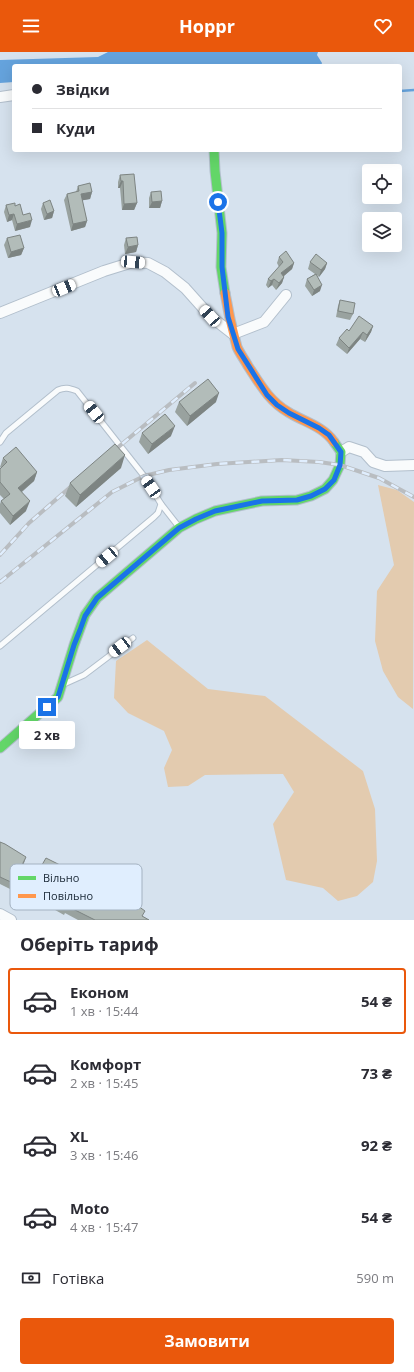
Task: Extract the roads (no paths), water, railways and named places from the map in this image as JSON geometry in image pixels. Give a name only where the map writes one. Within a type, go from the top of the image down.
[{"type":"street","points":[[0,97],[12,96]]},
{"type":"street","points":[[0,748],[58,697],[74,645],[85,616],[97,598],[179,528],[215,511],[262,501],[297,500],[311,496],[325,489],[334,480],[340,465],[341,452],[329,435],[277,405],[267,395],[238,349],[232,334],[228,317],[222,267],[222,233],[214,152]]},
{"type":"street","points":[[1,311],[125,264],[133,262],[148,263],[165,272],[185,288],[210,316],[232,334]]},
{"type":"street","points":[[232,334],[264,322],[286,295]]},
{"type":"street","points":[[341,452],[349,447],[364,452],[373,462],[386,466],[414,465]]},
{"type":"street","points":[[0,914],[11,920]]},
{"type":"lane","points":[[0,442],[6,433],[58,390],[70,388],[76,391],[144,476],[161,504],[179,528]]},
{"type":"lane","points":[[0,646],[154,517],[158,513],[161,504]]},
{"type":"lane","points":[[62,686],[84,675],[133,638]]},
{"type":"water","points":[[108,52],[318,52],[317,55],[322,63],[12,64],[12,82],[0,83],[0,60],[98,57]]},
{"type":"waterway","points":[[402,91],[414,90]]},
{"type":"railway","points":[[110,454],[195,383]]},
{"type":"railway","points":[[0,582],[112,492],[144,476],[169,470],[217,464],[282,460],[319,462],[340,465],[379,478],[414,497]]},
{"type":"railway","points":[[0,555],[29,523],[75,483]]}]
